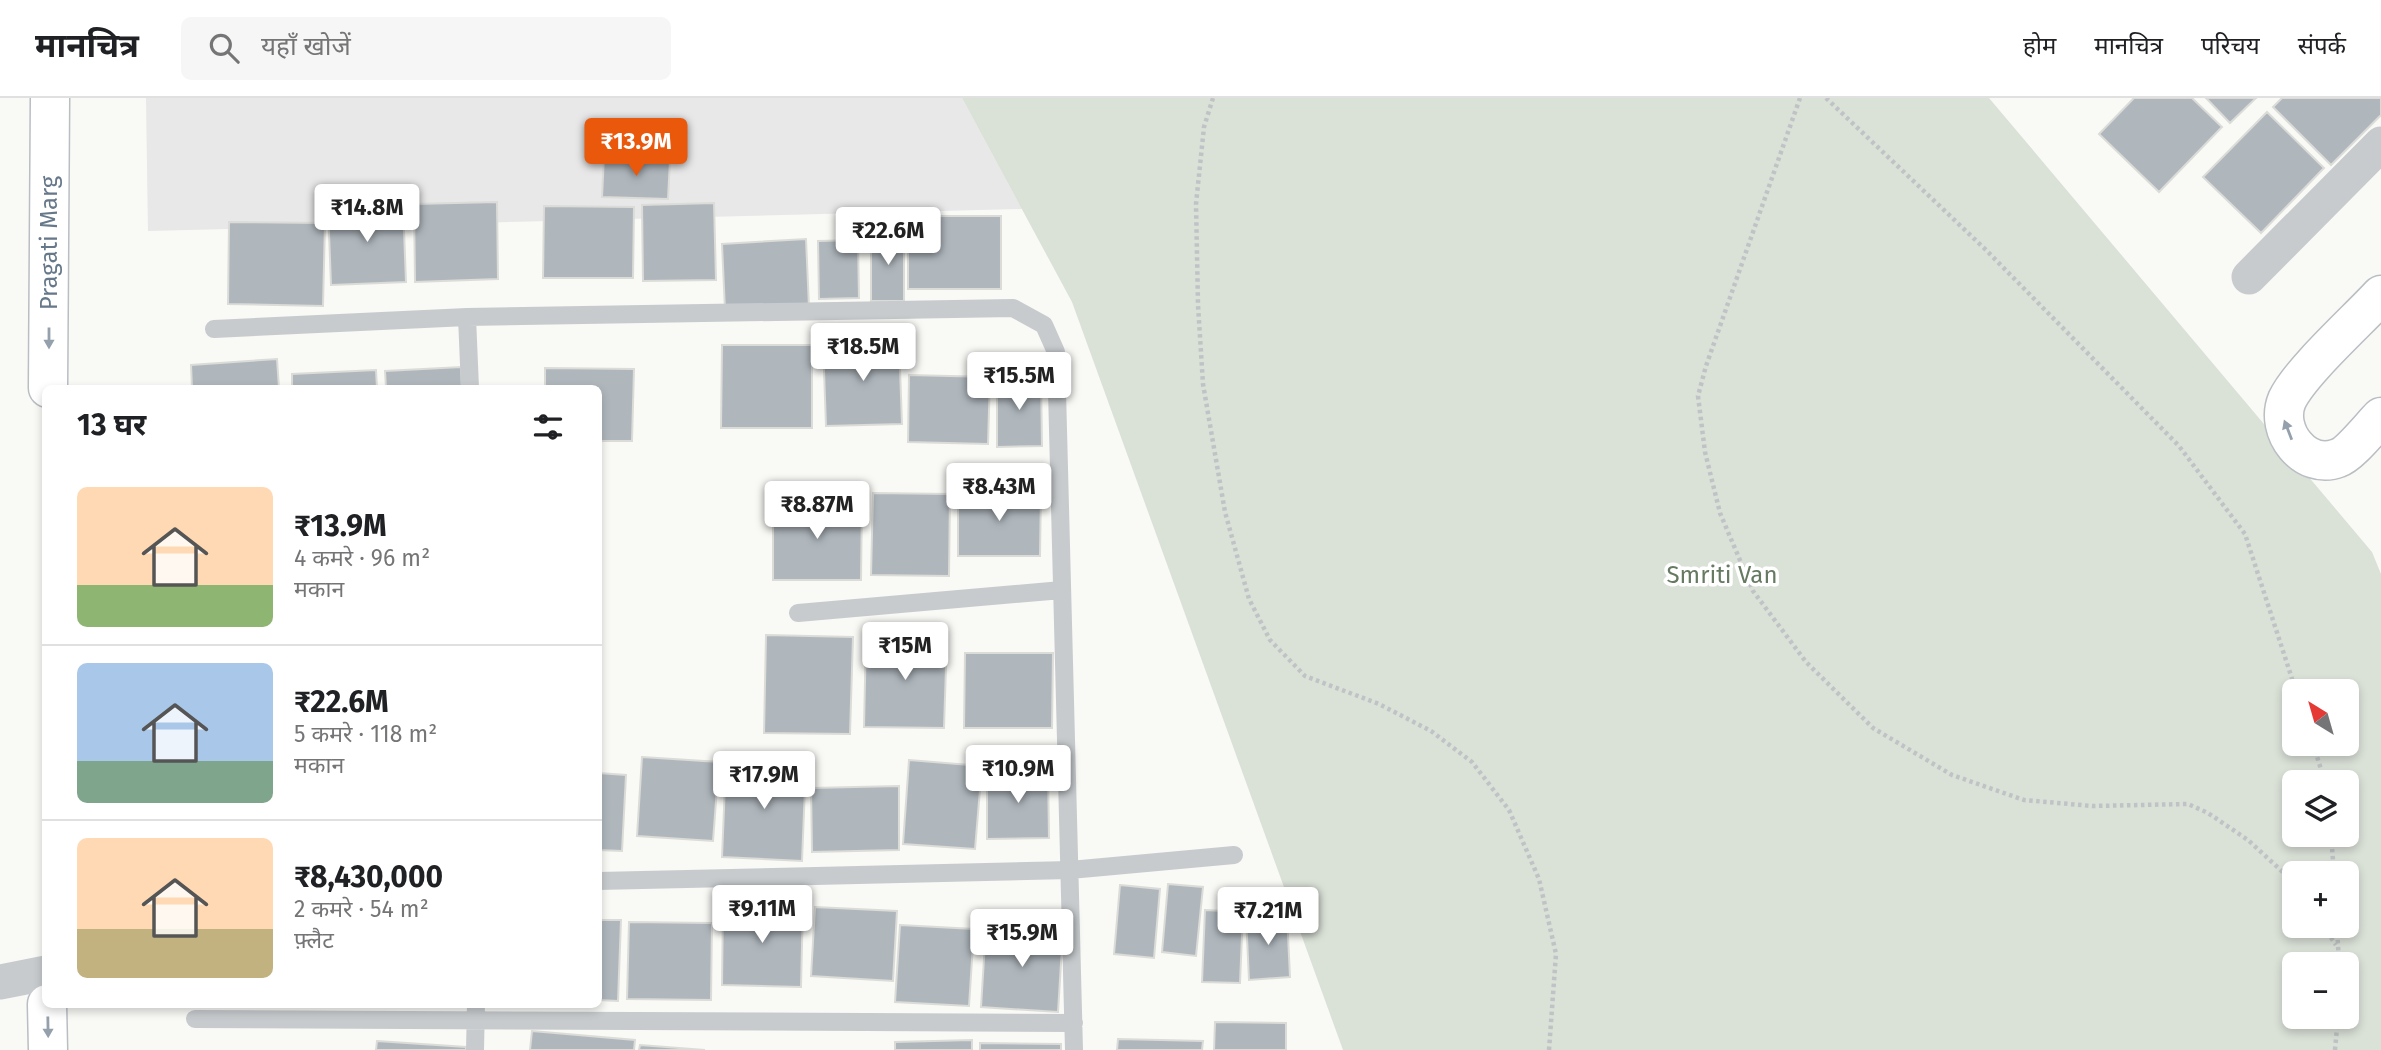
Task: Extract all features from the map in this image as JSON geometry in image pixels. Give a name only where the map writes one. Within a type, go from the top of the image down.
[{"type":"main road","name":"Pragati Marg","points":[[48,385],[50,98]]},
{"type":"main road","points":[[2381,295],[2306,375],[2288,400],[2283,418],[2291,440],[2306,457],[2324,461],[2340,458],[2381,417]]},
{"type":"main road","points":[[47,1008],[48,1050]]},
{"type":"street","points":[[2249,277],[2381,144]]},
{"type":"street","points":[[0,982],[42,974]]},
{"type":"lane","points":[[214,329],[467,317],[1013,308],[1044,326],[1056,352],[1074,1050]]},
{"type":"lane","points":[[467,317],[471,385]]},
{"type":"lane","points":[[798,613],[1062,590]]},
{"type":"lane","points":[[602,881],[1070,870],[1234,855]]},
{"type":"lane","points":[[195,1019],[476,1013],[1074,1023]]},
{"type":"lane","points":[[475,1050],[476,1013]]},
{"type":"path","points":[[1213,98],[1204,127],[1196,204],[1203,384],[1225,512],[1249,599],[1270,640],[1305,676],[1378,704],[1432,731],[1472,762],[1509,810],[1539,879],[1556,954],[1549,1050]]},
{"type":"path","points":[[1800,98],[1698,396],[1705,452],[1720,513],[1753,590],[1806,662],[1873,728],[1952,775],[2024,800],[2092,806],[2188,804],[2208,813],[2248,840],[2282,870]]},
{"type":"path","points":[[1826,98],[1986,250],[2179,446],[2245,534],[2292,679]]},
{"type":"path","points":[[2332,938],[2338,947]]},
{"type":"path","points":[[2338,938],[2338,952]]},
{"type":"path","points":[[2335,1050],[2337,1029]]},
{"type":"shaded area","points":[[146,98],[962,98],[1022,209],[148,231]]},
{"type":"green space","name":"Smriti Van","points":[[962,98],[1989,98],[2372,552],[2381,574],[2381,1050],[1343,1050],[1072,302]]},
{"type":"building","points":[[2134,98],[2192,98],[2222,127],[2159,192],[2099,134]]},
{"type":"building","points":[[2206,98],[2256,98],[2230,123]]},
{"type":"building","points":[[2282,98],[2381,98],[2381,115],[2331,165],[2273,107]]},
{"type":"building","points":[[2267,112],[2324,168],[2261,233],[2203,177]]},
{"type":"building","points":[[604,156],[670,160],[668,199],[602,197]]},
{"type":"building","points":[[497,202],[498,279],[415,282],[414,204]]},
{"type":"building","points":[[714,203],[716,280],[643,281],[642,205]]},
{"type":"building","points":[[403,204],[406,282],[331,285],[328,207]]},
{"type":"building","points":[[544,206],[634,207],[633,278],[543,278]]},
{"type":"building","points":[[908,216],[1001,216],[1001,289],[908,289]]},
{"type":"building","points":[[229,222],[325,223],[323,306],[228,304]]},
{"type":"building","points":[[871,233],[904,233],[904,301],[871,301]]},
{"type":"building","points":[[806,239],[809,307],[725,310],[722,244]]},
{"type":"building","points":[[858,240],[859,298],[819,299],[818,241]]},
{"type":"building","points":[[899,340],[902,424],[826,426],[823,343]]},
{"type":"building","points":[[722,345],[812,345],[812,428],[721,428]]},
{"type":"building","points":[[277,359],[279,385],[192,385],[191,365]]},
{"type":"building","points":[[461,367],[462,385],[386,385],[385,371]]},
{"type":"building","points":[[545,368],[634,369],[632,441],[602,441],[602,385],[545,385]]},
{"type":"building","points":[[376,370],[377,385],[292,385],[292,374]]},
{"type":"building","points":[[909,375],[990,377],[988,444],[908,442]]},
{"type":"building","points":[[1041,377],[1042,446],[997,447],[997,378]]},
{"type":"building","points":[[958,490],[1041,490],[1040,556],[958,556]]},
{"type":"building","points":[[873,493],[950,494],[949,576],[871,575]]},
{"type":"building","points":[[773,502],[862,502],[861,580],[773,580]]},
{"type":"building","points":[[766,635],[853,637],[850,734],[764,733]]},
{"type":"building","points":[[866,635],[947,637],[944,728],[864,727]]},
{"type":"building","points":[[965,653],[1053,653],[1052,728],[964,728]]},
{"type":"building","points":[[642,757],[719,762],[713,841],[637,836]]},
{"type":"building","points":[[909,760],[982,766],[975,849],[903,844]]},
{"type":"building","points":[[726,761],[806,763],[802,861],[722,857]]},
{"type":"building","points":[[1048,770],[1049,838],[987,839],[987,771]]},
{"type":"building","points":[[602,773],[626,775],[622,851],[602,850]]},
{"type":"building","points":[[899,786],[899,850],[812,852],[811,788]]},
{"type":"building","points":[[1168,884],[1203,887],[1196,956],[1162,952]]},
{"type":"building","points":[[1120,885],[1160,889],[1154,958],[1114,954]]},
{"type":"building","points":[[723,904],[803,905],[801,987],[722,985]]},
{"type":"building","points":[[815,907],[897,911],[893,981],[811,976]]},
{"type":"building","points":[[1205,910],[1243,912],[1240,983],[1202,982]]},
{"type":"building","points":[[1287,914],[1290,977],[1249,980],[1246,916]]},
{"type":"building","points":[[602,920],[621,920],[618,1001],[602,1000]]},
{"type":"building","points":[[629,922],[712,923],[711,1000],[627,999]]},
{"type":"building","points":[[900,925],[974,929],[969,1006],[895,1002]]},
{"type":"building","points":[[986,926],[1063,931],[1058,1012],[981,1007]]},
{"type":"building","points":[[1215,1022],[1286,1023],[1286,1050],[1214,1050]]},
{"type":"building","points":[[532,1031],[635,1040],[634,1050],[530,1050]]},
{"type":"building","points":[[1118,1039],[1203,1041],[1202,1050],[1117,1050]]},
{"type":"building","points":[[972,1040],[972,1050],[895,1050],[895,1042]]},
{"type":"building","points":[[377,1041],[466,1047],[466,1050],[376,1050]]},
{"type":"building","points":[[980,1043],[1061,1044],[1061,1050],[980,1050]]},
{"type":"building","points":[[640,1045],[705,1050],[639,1050]]}]
